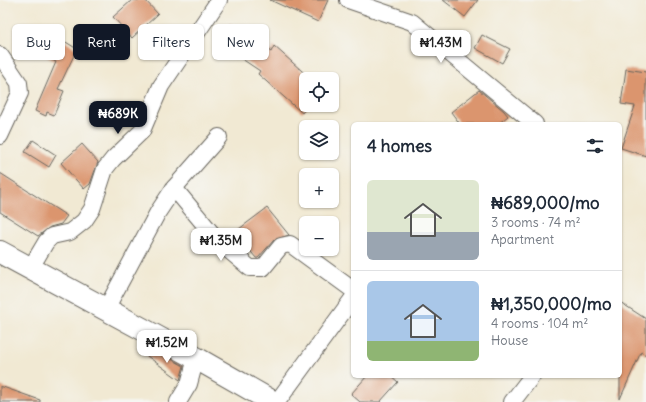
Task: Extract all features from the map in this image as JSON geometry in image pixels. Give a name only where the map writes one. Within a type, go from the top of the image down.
[{"type":"street","points":[[30,269],[46,242],[52,236],[70,232],[84,221],[92,209],[105,169],[113,159],[142,131],[161,86],[219,0]]},
{"type":"street","points":[[348,0],[412,22],[534,122]]},
{"type":"street","points":[[0,55],[19,83],[20,88],[20,93],[0,136]]},
{"type":"street","points":[[106,309],[158,212],[174,188],[219,137]]},
{"type":"street","points":[[174,188],[219,242],[250,268],[263,268],[281,246],[290,244],[351,289]]},
{"type":"street","points":[[0,252],[196,358],[273,402]]},
{"type":"street","points":[[277,402],[351,301]]},
{"type":"street","points":[[178,402],[189,384],[196,358]]},
{"type":"street","points":[[512,402],[530,378]]},
{"type":"building","points":[[132,0],[145,0],[158,14],[147,24],[138,24],[138,32],[132,38],[130,36],[130,24],[119,24],[113,17]]},
{"type":"building","points":[[270,0],[328,0],[318,22]]},
{"type":"building","points":[[443,0],[478,0],[465,17]]},
{"type":"building","points":[[482,35],[510,49],[502,63],[475,48]]},
{"type":"building","points":[[65,42],[73,46],[73,57],[58,89],[64,91],[54,115],[47,112],[46,116],[35,111],[56,62],[52,60],[65,60]]},
{"type":"building","points":[[274,46],[303,72],[299,72],[299,110],[258,74],[260,71],[244,60],[269,60],[269,51],[271,52]]},
{"type":"building","points":[[626,69],[646,72],[646,156],[622,148],[635,106],[621,104]]},
{"type":"building","points":[[479,90],[508,116],[500,122],[458,122],[451,112]]},
{"type":"building","points":[[33,140],[56,155],[49,167],[25,152]]},
{"type":"building","points":[[82,144],[98,162],[90,184],[84,189],[61,163]]},
{"type":"building","points":[[0,173],[67,216],[61,224],[50,227],[38,236],[0,212]]},
{"type":"building","points":[[267,208],[289,235],[274,240],[258,258],[256,258],[235,232]]},
{"type":"building","points":[[622,303],[646,319],[646,355],[641,352],[620,399],[620,378],[622,378]]},
{"type":"building","points":[[153,349],[184,366],[180,380],[147,356]]},
{"type":"building","points":[[365,378],[393,378],[398,382],[380,402],[360,402],[351,394]]},
{"type":"building","points":[[0,386],[40,400],[40,402],[0,402]]}]
